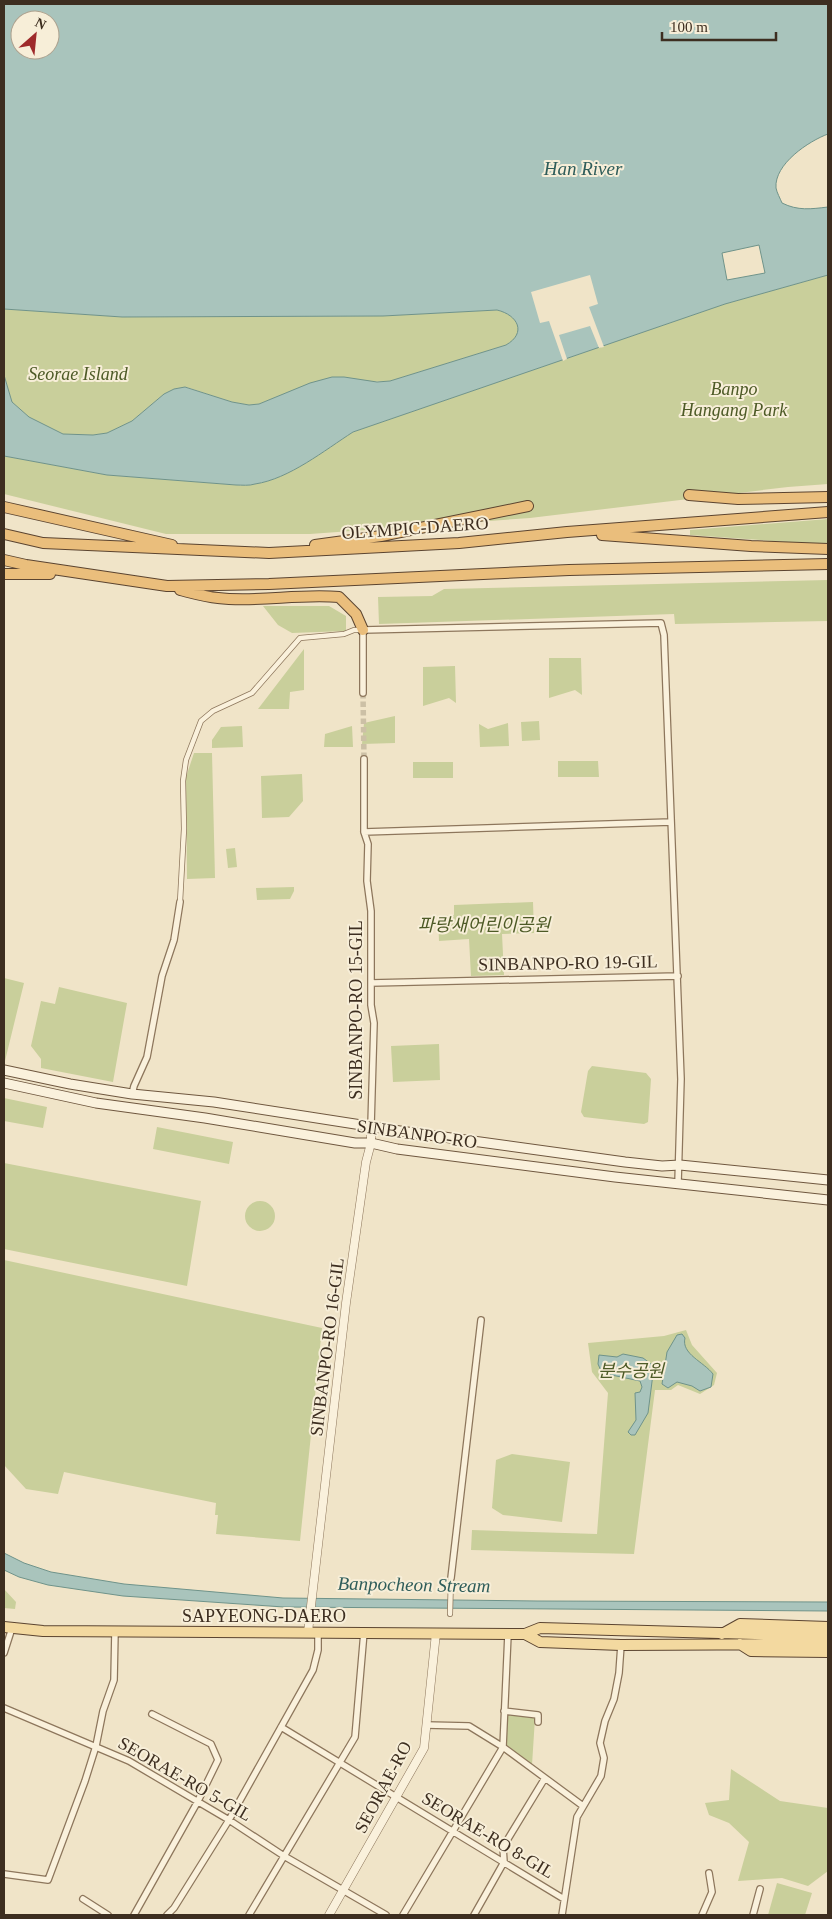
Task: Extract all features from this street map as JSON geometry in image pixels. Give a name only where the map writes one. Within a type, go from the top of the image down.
[{"type":"highway","points":[[689,496],[738,499],[826,497]]},
{"type":"highway","points":[[4,506],[190,550]]},
{"type":"highway","points":[[258,553],[381,536],[528,506]]},
{"type":"highway","name":"OLYMPIC-DAERO","points":[[4,534],[43,542],[258,553],[459,543],[567,532],[828,512]]},
{"type":"highway","points":[[567,532],[751,546],[828,549]]},
{"type":"highway","points":[[4,560],[167,586],[218,598],[250,599],[308,595],[339,597],[356,614],[363,630]]},
{"type":"highway","points":[[167,586],[278,584],[569,570],[828,565]]},
{"type":"highway","points":[[4,574],[83,574]]},
{"type":"main road","name":"SINBANPO-RO","points":[[4,1070],[70,1084],[132,1094],[214,1102],[625,1162],[662,1166],[680,1165],[828,1180]]},
{"type":"main road","name":"SINBANPO-RO","points":[[4,1083],[96,1103],[205,1118],[356,1143],[371,1143],[444,1155],[828,1200]]},
{"type":"main road","points":[[721,1634],[740,1624],[828,1627]]},
{"type":"main road","name":"SAPYEONG-DAERO","points":[[8,1627],[42,1631],[508,1634],[525,1634],[540,1628],[828,1636]]},
{"type":"main road","name":"SAPYEONG-DAERO","points":[[525,1634],[540,1642],[620,1645],[739,1644],[751,1651],[828,1652]]},
{"type":"main road","points":[[739,1644],[828,1644]]},
{"type":"street","points":[[132,1094],[147,1057],[162,976],[174,940],[180,902],[184,829],[183,781],[186,760],[201,720],[213,711],[252,693],[300,638],[344,634],[354,630],[661,624],[664,636],[678,976]]},
{"type":"street","points":[[363,630],[363,693]]},
{"type":"street","name":"SINBANPO-RO 15-GIL","points":[[364,759],[364,832],[368,844],[366,881],[371,911],[371,983],[374,1023],[371,1125]]},
{"type":"street","points":[[364,832],[671,822]]},
{"type":"street","name":"SINBANPO-RO 19-GIL","points":[[371,983],[678,976],[681,1079],[678,1183]]},
{"type":"street","name":"SINBANPO-RO 16-GIL","points":[[313,1632],[311,1608],[346,1303],[366,1162],[371,1143],[371,1125]]},
{"type":"street","points":[[450,1614],[451,1578],[480,1320]]},
{"type":"street","points":[[4,1652],[8,1627]]},
{"type":"street","points":[[4,1874],[48,1880],[85,1781],[96,1746],[103,1711],[114,1680],[115,1631]]},
{"type":"street","points":[[169,1915],[229,1820],[313,1670],[318,1650],[313,1632]]},
{"type":"street","points":[[249,1915],[355,1737],[364,1632]]},
{"type":"street","name":"SEORAE-RO","points":[[329,1915],[424,1748],[436,1633]]},
{"type":"street","points":[[403,1915],[503,1747],[508,1634]]},
{"type":"street","points":[[562,1915],[577,1817],[601,1776],[604,1758],[600,1743],[605,1721],[614,1699],[619,1673],[620,1645]]},
{"type":"street","name":"SEORAE-RO 5-GIL","points":[[4,1708],[129,1761],[198,1801],[284,1856],[386,1915]]},
{"type":"street","points":[[504,1711],[538,1715],[538,1722]]},
{"type":"street","points":[[134,1915],[198,1801],[218,1760],[211,1744],[152,1714]]},
{"type":"street","points":[[426,1725],[469,1726],[503,1747],[583,1806]]},
{"type":"street","name":"SEORAE-RO 8-GIL","points":[[282,1727],[564,1899]]},
{"type":"street","points":[[474,1915],[504,1862],[502,1847],[545,1778]]},
{"type":"street","points":[[702,1915],[712,1892],[708,1873]]},
{"type":"street","points":[[753,1915],[760,1889]]},
{"type":"street","points":[[83,1900],[108,1915]]},
{"type":"green space","name":"Banpo Hangang Park","points":[[828,275],[828,484],[788,487],[530,518],[310,534],[166,534],[4,494],[4,456],[107,475],[236,485],[250,485],[268,481],[294,470],[353,432],[725,304]]},
{"type":"green space","name":"Seorae Island","points":[[4,309],[122,317],[383,316],[497,310],[504,312],[515,320],[518,330],[513,340],[506,345],[390,381],[365,382],[344,377],[294,390],[259,404],[249,405],[232,402],[186,387],[174,389],[164,394],[132,421],[107,433],[93,435],[63,434],[29,417],[12,402],[4,375]]},
{"type":"green space","points":[[828,519],[828,545],[690,535],[690,530]]},
{"type":"green space","points":[[828,580],[828,621],[675,624],[674,614],[379,624],[378,597],[432,596],[444,589]]},
{"type":"green space","points":[[263,606],[329,606],[346,616],[346,631],[292,633],[278,625]]},
{"type":"green space","points":[[304,649],[304,690],[290,692],[289,709],[258,709]]},
{"type":"green space","points":[[549,658],[581,658],[582,695],[575,690],[549,698]]},
{"type":"green space","points":[[455,666],[456,703],[449,698],[423,706],[423,667]]},
{"type":"green space","points":[[395,716],[395,743],[362,744],[364,723]]},
{"type":"green space","points":[[539,721],[540,740],[522,741],[521,722]]},
{"type":"green space","points":[[508,723],[509,746],[480,747],[479,724],[488,729]]},
{"type":"green space","points":[[242,726],[243,747],[212,748],[212,740],[221,727]]},
{"type":"green space","points":[[352,726],[353,747],[324,747],[325,734]]},
{"type":"green space","points":[[194,753],[212,753],[215,878],[187,879],[186,777]]},
{"type":"green space","points":[[558,761],[598,761],[599,777],[558,777]]},
{"type":"green space","points":[[413,762],[453,762],[453,778],[413,778]]},
{"type":"green space","points":[[302,774],[303,801],[289,817],[262,818],[261,776]]},
{"type":"green space","points":[[235,848],[237,867],[228,868],[226,849]]},
{"type":"green space","points":[[294,887],[290,899],[257,900],[256,888]]},
{"type":"green space","name":"파랑새어린이공원","points":[[533,902],[534,933],[502,934],[504,975],[471,976],[469,939],[439,941],[438,916],[454,915],[454,905]]},
{"type":"green space","points":[[4,978],[24,983],[5,1061],[4,1060]]},
{"type":"green space","points":[[59,987],[127,1003],[113,1082],[41,1068],[41,1059],[31,1046],[41,1001],[55,1004]]},
{"type":"green space","points":[[439,1044],[440,1080],[393,1082],[391,1046]]},
{"type":"green space","points":[[592,1066],[646,1073],[651,1079],[648,1122],[644,1124],[584,1117],[581,1112],[588,1071]]},
{"type":"green space","points":[[4,1098],[47,1107],[43,1128],[4,1121]]},
{"type":"green space","points":[[157,1127],[233,1142],[229,1164],[153,1149]]},
{"type":"green space","points":[[4,1163],[201,1201],[187,1286],[4,1249]]},
{"type":"green space","points":[[260,1201],[271,1205],[275,1216],[271,1227],[260,1231],[249,1227],[245,1216],[249,1205]]},
{"type":"green space","points":[[4,1260],[322,1328],[300,1541],[216,1534],[218,1515],[215,1515],[216,1503],[64,1472],[58,1494],[26,1489],[4,1465]]},
{"type":"green space","name":"분수공원","points":[[686,1330],[692,1345],[717,1373],[714,1385],[700,1394],[678,1385],[671,1390],[655,1390],[634,1554],[471,1550],[472,1530],[597,1534],[608,1393],[592,1372],[588,1343],[664,1336]]},
{"type":"green space","points":[[512,1454],[570,1462],[562,1522],[503,1515],[492,1508],[496,1460]]},
{"type":"green space","points":[[4,1589],[16,1602],[15,1609],[4,1608]]},
{"type":"green space","points":[[507,1715],[535,1718],[532,1765],[506,1745]]},
{"type":"green space","points":[[731,1769],[780,1801],[828,1808],[828,1871],[808,1886],[782,1878],[738,1881],[749,1842],[729,1823],[709,1815],[705,1803],[729,1800]]},
{"type":"green space","points":[[777,1883],[812,1893],[805,1915],[768,1915]]},
{"type":"water","name":"Han River","points":[[4,4],[828,4],[828,134],[803,148],[787,162],[777,179],[776,188],[782,203],[788,206],[805,209],[828,207],[828,275],[725,304],[353,432],[294,470],[253,485],[107,475],[4,456],[4,375],[12,402],[29,417],[63,434],[93,435],[107,433],[132,421],[164,394],[174,389],[185,387],[232,402],[249,405],[259,404],[310,383],[332,377],[377,382],[390,381],[506,345],[513,340],[518,330],[515,320],[504,312],[497,310],[383,316],[122,317],[4,309]],"holes":[[[759,245],[765,273],[727,280],[722,253]]]},
{"type":"water","points":[[682,1334],[685,1338],[686,1349],[713,1374],[711,1387],[700,1391],[692,1386],[677,1382],[668,1388],[662,1384],[667,1352],[677,1335]]},
{"type":"water","points":[[623,1354],[643,1358],[654,1366],[648,1413],[635,1435],[631,1435],[628,1432],[636,1420],[635,1393],[640,1392],[642,1387],[640,1381],[602,1373],[598,1364],[599,1355],[617,1357]]},
{"type":"water","points":[[4,1553],[24,1563],[51,1572],[124,1584],[283,1598],[828,1602],[828,1611],[284,1607],[123,1596],[48,1585],[19,1577],[4,1570]]},
{"type":"pier","points":[[590,275],[598,304],[589,307],[604,347],[599,348],[590,326],[559,335],[567,359],[563,361],[549,321],[540,323],[531,292]]},
{"type":"tunnel","points":[[363,693],[364,759]]},
{"type":"water label","name":"Banpocheon Stream","points":[[414,1584]]}]
